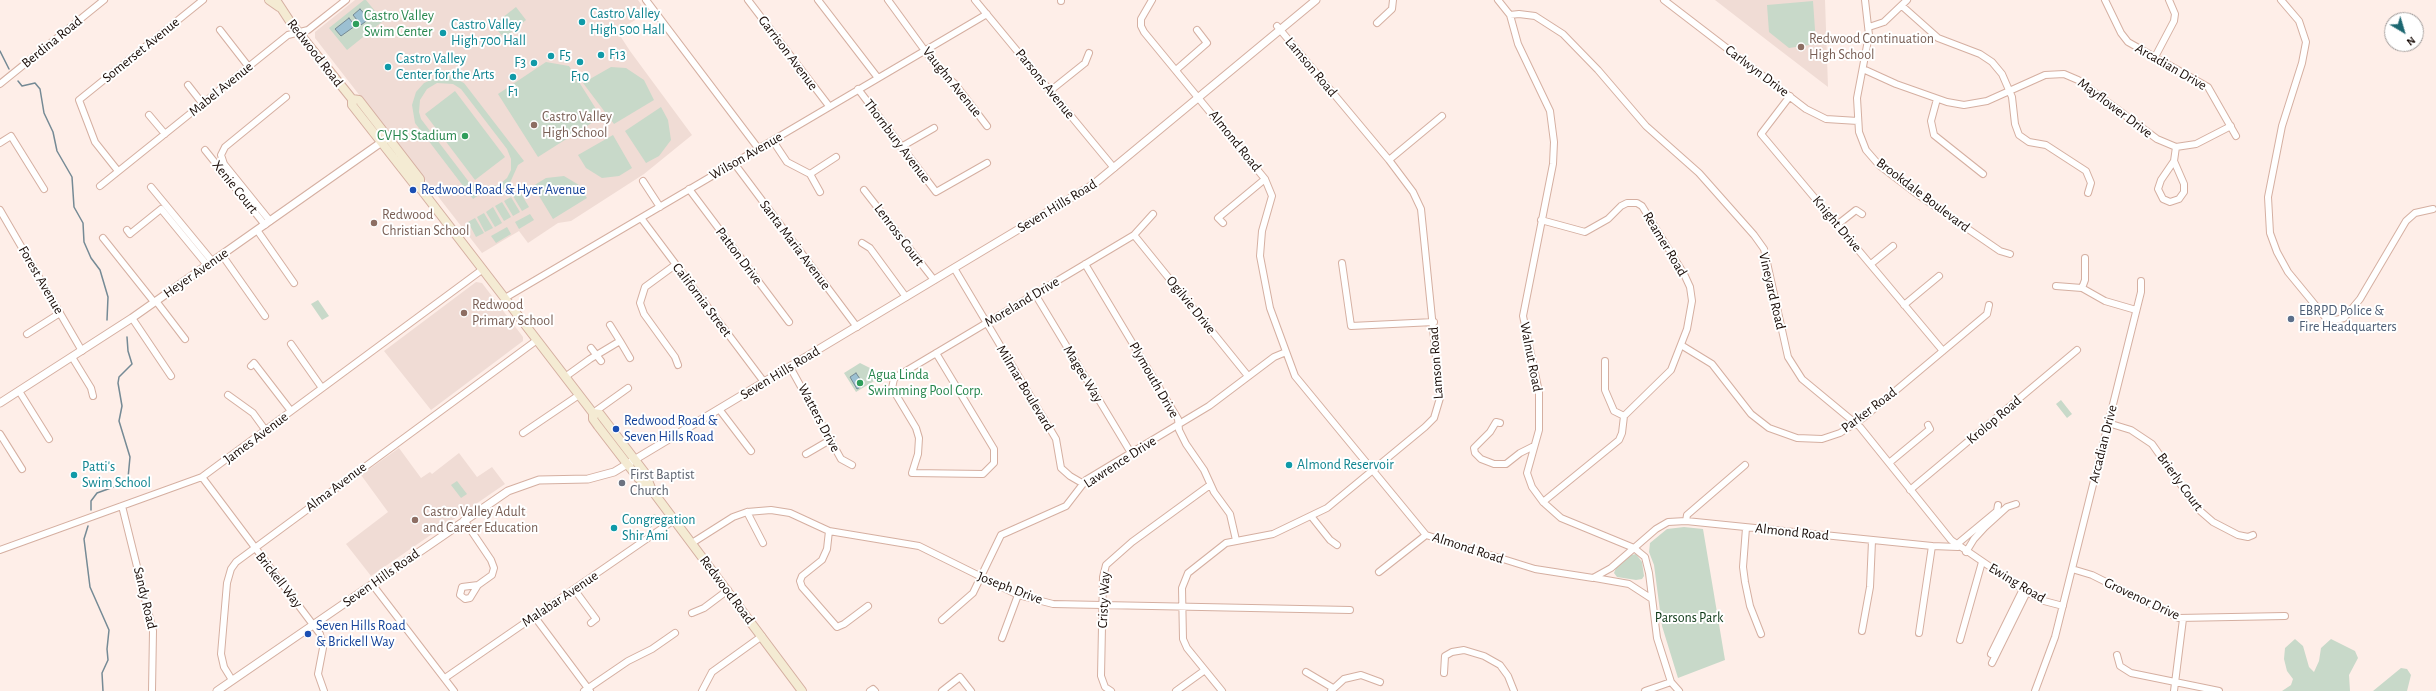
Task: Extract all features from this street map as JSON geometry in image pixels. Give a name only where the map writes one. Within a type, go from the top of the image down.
[{"type":"main road","name":"Redwood Road","points":[[269,0],[278,3],[299,33],[352,99],[352,105],[414,184],[420,188],[483,269],[593,413],[593,419],[631,462],[638,478],[651,489],[728,590],[802,691]]},
{"type":"main road","name":"Redwood Road","points":[[352,99],[358,100],[388,137],[420,179],[420,188]]},
{"type":"street","name":"Berdina Road","points":[[0,84],[104,0]]},
{"type":"street","name":"Somerset Avenue","points":[[118,171],[95,142],[79,100],[203,0]]},
{"type":"street","name":"Mabel Avenue","points":[[100,186],[288,35],[308,30],[346,0]]},
{"type":"street","points":[[646,0],[758,148]]},
{"type":"street","name":"Garrison Avenue","points":[[748,0],[829,106]]},
{"type":"street","points":[[818,0],[878,78]]},
{"type":"street","name":"Vaughn Avenue","points":[[888,0],[939,70],[954,84],[987,126]]},
{"type":"street","name":"Parsons Avenue","points":[[975,0],[1114,168]]},
{"type":"street","name":"Almond Road","points":[[1152,0],[1143,15],[1141,26],[1265,178],[1272,196],[1262,231],[1260,256],[1270,308],[1295,376],[1426,535],[1535,569],[1593,578],[1611,568],[1668,522],[1686,521],[1872,541],[1932,546],[1957,546]]},
{"type":"street","name":"Seven Hills Road","points":[[217,691],[464,520],[520,485],[539,480],[597,477],[631,462],[1094,184],[1199,98],[1279,28],[1316,0]]},
{"type":"street","points":[[1377,23],[1392,10],[1392,0]]},
{"type":"street","name":"Walnut Road","points":[[1498,0],[1510,15],[1518,44],[1550,111],[1554,142],[1553,164],[1523,316],[1539,392],[1539,430],[1527,473],[1532,487],[1543,502],[1561,518],[1634,548],[1645,557],[1649,573],[1657,638],[1671,682]]},
{"type":"street","name":"Carlwyn Drive","points":[[1664,0],[1790,96],[1819,116],[1834,120],[1858,121]]},
{"type":"street","name":"Brookdale Boulevard","points":[[1865,0],[1869,27],[1868,50],[1857,92],[1858,121],[1863,143],[1879,165],[1917,194],[2000,251],[2010,254]]},
{"type":"street","points":[[1869,27],[1884,22],[1907,0]]},
{"type":"street","name":"Arcadian Drive","points":[[2105,0],[2125,38],[2154,57],[2208,87],[2236,136]]},
{"type":"street","points":[[2154,57],[2174,21],[2174,14],[2169,0]]},
{"type":"street","points":[[2281,0],[2299,21],[2306,42],[2302,63],[2276,148],[2267,205],[2268,222],[2272,242],[2288,272],[2325,317],[2336,320],[2344,318],[2360,299],[2409,218],[2420,211],[2432,209]]},
{"type":"street","points":[[1902,6],[1938,38],[1989,59],[1999,70],[2010,91],[2014,105],[2015,128],[2019,135],[2029,142],[2046,145],[2086,171],[2091,183],[2088,193]]},
{"type":"street","name":"Wilson Avenue","points":[[505,298],[986,14]]},
{"type":"street","name":"Vineyard Road","points":[[1510,15],[1519,14],[1535,16],[1563,34],[1598,70],[1646,126],[1699,173],[1754,235],[1764,249],[1788,357],[1802,379],[1856,424],[1957,546]]},
{"type":"street","name":"Lamson Road","points":[[1222,691],[1184,644],[1182,634],[1183,585],[1188,573],[1219,547],[1236,540],[1273,534],[1328,508],[1425,427],[1434,418],[1439,407],[1434,322],[1421,209],[1414,192],[1390,160],[1279,28]]},
{"type":"street","points":[[220,30],[248,66]]},
{"type":"street","points":[[1176,70],[1207,43],[1197,30]]},
{"type":"street","points":[[1050,91],[1085,63],[1089,53]]},
{"type":"street","name":"Mayflower Drive","points":[[1863,69],[1896,84],[1958,105],[1975,105],[2049,73],[2071,76],[2157,139],[2176,147]]},
{"type":"street","points":[[188,85],[202,103]]},
{"type":"street","name":"Thornbury Avenue","points":[[858,89],[936,192],[987,163]]},
{"type":"street","name":"Knight Drive","points":[[1790,96],[1762,134],[1943,351]]},
{"type":"street","points":[[267,223],[224,164],[221,155],[225,147],[286,97]]},
{"type":"street","points":[[1937,99],[1931,121],[1934,135],[1983,174]]},
{"type":"street","points":[[149,116],[165,134]]},
{"type":"street","points":[[1390,160],[1442,116]]},
{"type":"street","points":[[2174,161],[2184,184],[2184,192],[2179,200],[2170,202],[2163,199],[2158,189],[2161,180],[2174,161],[2176,147],[2196,144],[2231,126]]},
{"type":"street","points":[[901,147],[934,128]]},
{"type":"street","points":[[0,143],[11,136],[44,189]]},
{"type":"street","name":"Heyer Avenue","points":[[0,403],[132,318],[388,137]]},
{"type":"street","points":[[773,140],[787,162],[810,174],[820,192]]},
{"type":"street","name":"Xenie Court","points":[[203,160],[207,152],[267,223]]},
{"type":"street","points":[[810,174],[836,157]]},
{"type":"street","name":"Santa Maria Avenue","points":[[734,163],[857,327]]},
{"type":"street","points":[[1223,224],[1218,218],[1265,178]]},
{"type":"street","points":[[643,181],[660,207]]},
{"type":"street","points":[[152,187],[210,263]]},
{"type":"street","name":"Patton Drive","points":[[689,189],[789,322]]},
{"type":"street","name":"Lenross Court","points":[[864,190],[934,280]]},
{"type":"street","name":"Reamer Road","points":[[1541,220],[1586,232],[1595,229],[1626,203],[1642,206],[1684,274],[1690,288],[1691,312],[1681,345],[1671,370],[1624,416]]},
{"type":"street","points":[[127,230],[130,234],[161,209],[210,263]]},
{"type":"street","name":"Forest Avenue","points":[[0,210],[82,351]]},
{"type":"street","points":[[1838,225],[1856,210],[1862,214]]},
{"type":"street","name":"Moreland Drive","points":[[936,353],[992,445],[995,454],[994,463],[983,474],[912,473],[918,454],[919,438],[916,428],[892,388],[893,381],[896,377],[936,353],[986,323],[1086,264],[1134,235],[1153,214]]},
{"type":"street","name":"California Street","points":[[641,218],[764,382]]},
{"type":"street","points":[[257,230],[294,283]]},
{"type":"street","name":"Ogilvie Drive","points":[[1134,235],[1248,376]]},
{"type":"street","points":[[103,238],[185,339]]},
{"type":"street","points":[[862,243],[870,248],[906,297]]},
{"type":"street","points":[[1871,264],[1893,246]]},
{"type":"street","points":[[222,255],[265,316]]},
{"type":"street","points":[[2082,288],[2085,280],[2085,258]]},
{"type":"street","points":[[675,264],[645,287],[640,303],[644,314],[675,357],[678,365]]},
{"type":"street","name":"Plymouth Drive","points":[[1086,264],[1178,419],[1178,424],[1186,444],[1204,470],[1210,484],[1232,517],[1236,540]]},
{"type":"street","points":[[1342,264],[1351,326],[1434,322]]},
{"type":"street","points":[[282,277],[293,267]]},
{"type":"street","name":"Milmar Boulevard","points":[[954,268],[1056,439],[1062,468],[1070,476],[1082,483]]},
{"type":"street","name":"James Avenue","points":[[0,550],[202,477],[483,269]]},
{"type":"street","points":[[1904,305],[1939,276]]},
{"type":"street","name":"Arcadian Drive","points":[[2063,606],[2141,292],[2141,281]]},
{"type":"street","points":[[2056,286],[2082,288],[2105,301],[2136,310]]},
{"type":"street","name":"Magee Way","points":[[1035,294],[1131,453]]},
{"type":"street","name":"Parker Road","points":[[1681,345],[1712,364],[1751,414],[1778,433],[1797,438],[1822,439],[1835,435],[1856,424],[1987,314],[1989,305]]},
{"type":"street","points":[[27,334],[60,313]]},
{"type":"street","points":[[132,318],[171,376]]},
{"type":"street","points":[[610,325],[630,358]]},
{"type":"street","name":"Alma Avenue","points":[[232,680],[224,667],[221,658],[227,583],[233,565],[254,547],[537,340]]},
{"type":"street","points":[[565,377],[596,355],[620,342]]},
{"type":"street","points":[[291,344],[322,388]]},
{"type":"street","points":[[591,348],[601,361]]},
{"type":"street","name":"Krolop Road","points":[[1910,490],[2077,350]]},
{"type":"street","name":"Lawrence Drive","points":[[942,620],[973,593],[1001,535],[1066,506],[1082,483],[1209,406],[1274,356],[1286,352]]},
{"type":"street","points":[[72,357],[91,388],[94,396]]},
{"type":"street","points":[[1543,502],[1619,440],[1622,434],[1624,416],[1614,411],[1605,390],[1605,361]]},
{"type":"street","points":[[251,366],[254,363],[292,411]]},
{"type":"street","name":"Watters Drive","points":[[790,367],[841,460],[852,465]]},
{"type":"street","points":[[593,413],[628,388]]},
{"type":"street","points":[[19,391],[50,439]]},
{"type":"street","points":[[228,395],[253,413],[266,431]]},
{"type":"street","points":[[523,433],[579,395]]},
{"type":"street","points":[[719,409],[751,451]]},
{"type":"street","points":[[1500,423],[1496,422],[1490,432],[1474,448],[1475,453],[1481,459],[1494,464],[1506,464],[1520,453],[1534,446]]},
{"type":"street","name":"Brierly Court","points":[[2108,423],[2131,430],[2152,444],[2198,509],[2212,522],[2238,535],[2248,537],[2253,535]]},
{"type":"street","points":[[1889,464],[1930,429],[1928,425]]},
{"type":"street","points":[[0,434],[22,469]]},
{"type":"street","points":[[806,454],[830,440]]},
{"type":"street","points":[[1686,521],[1687,515],[1745,465]]},
{"type":"street","name":"Brickell Way","points":[[202,477],[313,625],[323,644],[318,674],[324,691]]},
{"type":"street","name":"Cristy Way","points":[[1110,691],[1105,687],[1101,676],[1103,606],[1102,577],[1109,562],[1210,484]]},
{"type":"street","points":[[1966,552],[1974,539],[1985,527],[2007,507],[2016,504]]},
{"type":"street","name":"Sandy Road","points":[[122,506],[153,631],[152,691]]},
{"type":"street","points":[[1957,546],[1997,511],[1998,506]]},
{"type":"street","name":"Joseph Drive","points":[[692,543],[719,524],[747,512],[772,510],[790,513],[829,531],[919,546],[1018,595],[1052,604],[1182,608],[1350,610]]},
{"type":"street","points":[[747,512],[763,543]]},
{"type":"street","points":[[1311,516],[1330,540],[1337,545]]},
{"type":"street","points":[[464,520],[494,566],[492,575],[478,585]]},
{"type":"street","name":"Malabar Avenue","points":[[444,678],[674,520]]},
{"type":"street","points":[[1746,528],[1743,567],[1745,582],[1750,606],[1761,634]]},
{"type":"street","points":[[829,531],[827,549],[822,560],[802,576],[800,581],[802,587],[837,627],[844,624],[868,606]]},
{"type":"street","points":[[1379,572],[1426,535]]},
{"type":"street","points":[[1862,631],[1870,587],[1872,541]]},
{"type":"street","points":[[1919,633],[1932,546]]},
{"type":"street","name":"Ewing Road","points":[[1957,546],[2025,591],[2063,606],[2052,649],[2035,691]]},
{"type":"street","points":[[1960,640],[1982,562]]},
{"type":"street","name":"Grovenor Drive","points":[[2072,569],[2092,575],[2167,614],[2183,619],[2285,616]]},
{"type":"street","points":[[1593,578],[1629,584],[1652,599]]},
{"type":"street","points":[[372,584],[454,691]]},
{"type":"street","points":[[574,589],[596,619],[591,623]]},
{"type":"street","points":[[692,613],[704,608],[728,590]]},
{"type":"street","points":[[1991,654],[2025,591]]},
{"type":"street","points":[[1992,663],[2025,591]]},
{"type":"street","points":[[1002,638],[1018,595]]},
{"type":"street","points":[[534,616],[587,690],[675,633]]},
{"type":"street","points":[[2174,691],[2183,619]]},
{"type":"street","points":[[702,691],[712,672],[762,636]]},
{"type":"street","points":[[1444,673],[1445,656],[1452,652],[1464,650],[1484,656],[1500,665],[1508,676],[1514,691]]},
{"type":"street","points":[[2117,655],[2120,666],[2127,671],[2219,691]]},
{"type":"street","points":[[1176,691],[1205,670]]},
{"type":"street","points":[[1306,672],[1332,689],[1344,679],[1361,675],[1380,682]]},
{"type":"street","points":[[942,691],[960,678],[971,691]]},
{"type":"street","points":[[1645,691],[1671,682],[1679,691]]},
{"type":"shaded area","name":"Castro Valley High School","points":[[355,0],[638,0],[647,13],[617,31],[692,135],[644,174],[571,221],[558,223],[528,243],[519,231],[482,253],[315,38],[315,32]]},
{"type":"shaded area","name":"Redwood Continuation High School","points":[[1715,0],[1825,0],[1828,87],[1768,41]]},
{"type":"shaded area","points":[[476,282],[482,283],[523,337],[523,341],[431,410],[384,351]]},
{"type":"shaded area","name":"Castro Valley Adult and Career Education","points":[[399,448],[421,478],[430,472],[432,474],[459,453],[477,477],[492,467],[505,484],[371,576],[346,544],[388,512],[361,475]]},
{"type":"green space","name":"Castro Valley Swim Center","points":[[364,0],[366,0],[383,21],[347,50],[329,28]]},
{"type":"green space","points":[[1813,1],[1816,44],[1789,48],[1769,32],[1767,5]]},
{"type":"green space","points":[[516,7],[526,20],[504,38],[493,25]]},
{"type":"green space","points":[[546,62],[569,66],[601,117],[538,157],[498,94]]},
{"type":"green space","points":[[611,67],[626,68],[644,80],[654,100],[614,124],[583,83]]},
{"type":"green space","points":[[440,76],[452,77],[464,83],[524,161],[518,165],[509,185],[499,192],[479,195],[473,199],[415,123],[412,105],[416,92],[424,83]],"holes":[[[437,83],[453,84],[461,89],[507,149],[511,159],[511,170],[507,178],[499,185],[482,188],[469,182],[421,119],[419,112],[420,100],[427,89]]]},
{"type":"green space","name":"CVHS Stadium","points":[[455,91],[505,157],[475,180],[425,114]]},
{"type":"green space","points":[[661,107],[668,120],[671,140],[659,156],[646,163],[625,131]]},
{"type":"green space","points":[[613,135],[632,168],[619,176],[602,178],[586,168],[578,155]]},
{"type":"green space","points":[[564,176],[579,185],[587,198],[553,219],[533,186],[546,178]]},
{"type":"green space","points":[[520,192],[529,207],[522,211],[513,196]]},
{"type":"green space","points":[[511,197],[520,212],[513,216],[504,201]]},
{"type":"green space","points":[[502,202],[511,217],[504,221],[495,206]]},
{"type":"green space","points":[[493,207],[502,223],[495,227],[486,212]]},
{"type":"green space","points":[[484,213],[493,228],[485,232],[477,217]]},
{"type":"green space","points":[[530,214],[534,220],[519,229],[515,222]]},
{"type":"green space","points":[[475,218],[484,233],[476,237],[468,222]]},
{"type":"green space","points":[[507,227],[511,234],[496,243],[491,236]]},
{"type":"green space","points":[[318,300],[329,316],[322,320],[311,304]]},
{"type":"green space","name":"Agua Linda Swimming Pool Corp.","points":[[860,363],[884,375],[856,392],[844,373]]},
{"type":"green space","points":[[2061,400],[2072,414],[2067,418],[2056,404]]},
{"type":"green space","points":[[457,481],[467,494],[461,498],[451,485]]},
{"type":"green space","points":[[655,514],[659,521],[650,528],[643,526],[640,521]]},
{"type":"green space","name":"Parsons Park","points":[[1684,527],[1703,529],[1725,660],[1678,678],[1662,626],[1654,565],[1649,552],[1650,543],[1667,529]]},
{"type":"green space","points":[[1636,554],[1642,562],[1644,576],[1642,579],[1636,580],[1617,577],[1614,573],[1616,568],[1631,555]]},
{"type":"green space","points":[[2295,639],[2303,646],[2309,667],[2314,672],[2319,661],[2321,648],[2331,639],[2355,651],[2358,658],[2349,675],[2350,691],[2282,691],[2291,685],[2293,679],[2287,671],[2284,659],[2285,648]]},
{"type":"green space","points":[[2401,668],[2407,669],[2411,675],[2407,691],[2373,691]]},
{"type":"water","points":[[360,9],[369,19],[361,25],[353,15]]},
{"type":"water","points":[[349,18],[355,26],[341,36],[335,29]]},
{"type":"water","points":[[856,373],[864,385],[857,389],[850,377]]},
{"type":"waterway","points":[[0,51],[9,69]]},
{"type":"waterway","points":[[18,81],[22,86],[35,83],[40,89],[44,113],[53,132],[57,151],[72,177],[74,207],[83,223],[84,242],[91,258],[100,270],[108,297],[107,320]]},
{"type":"waterway","points":[[91,510],[91,501],[97,493],[122,484],[128,478],[130,457],[119,421],[122,406],[118,383],[119,377],[132,364],[128,351],[127,337]]},
{"type":"waterway","points":[[88,526],[84,539],[90,587],[109,630],[107,649],[108,660],[102,673],[103,691]]},
{"type":"place","name":"Castro Valley High 500 Hall","points":[[582,22]]},
{"type":"place","name":"Castro Valley Swim Center","points":[[356,24]]},
{"type":"place","name":"Castro Valley High 700 Hall","points":[[443,33]]},
{"type":"place","name":"Redwood Continuation High School","points":[[1801,47]]},
{"type":"place","name":"F13","points":[[601,55]]},
{"type":"place","name":"F5","points":[[551,56]]},
{"type":"place","name":"F10","points":[[580,62]]},
{"type":"place","name":"F3","points":[[534,63]]},
{"type":"place","name":"Castro Valley Center for the Arts","points":[[388,67]]},
{"type":"place","name":"F1","points":[[513,77]]},
{"type":"place","name":"Castro Valley High School","points":[[534,125]]},
{"type":"place","name":"CVHS Stadium","points":[[465,136]]},
{"type":"place","name":"Redwood Road & Hyer Avenue","points":[[413,190]]},
{"type":"place","name":"Redwood Christian School","points":[[374,223]]},
{"type":"place","name":"Redwood Primary School","points":[[464,313]]},
{"type":"place","name":"EBRPD Police & Fire Headquarters","points":[[2291,319]]},
{"type":"place","name":"Agua Linda Swimming Pool Corp.","points":[[860,383]]},
{"type":"place","name":"Redwood Road & Seven Hills Road","points":[[616,429]]},
{"type":"place","name":"Almond Reservoir","points":[[1289,465]]},
{"type":"place","name":"Patti's Swim School","points":[[74,475]]},
{"type":"place","name":"First Baptist Church","points":[[622,483]]},
{"type":"place","name":"Castro Valley Adult and Career Education","points":[[415,520]]},
{"type":"place","name":"Congregation Shir Ami","points":[[614,528]]},
{"type":"place","name":"Seven Hills Road & Brickell Way","points":[[308,634]]}]
